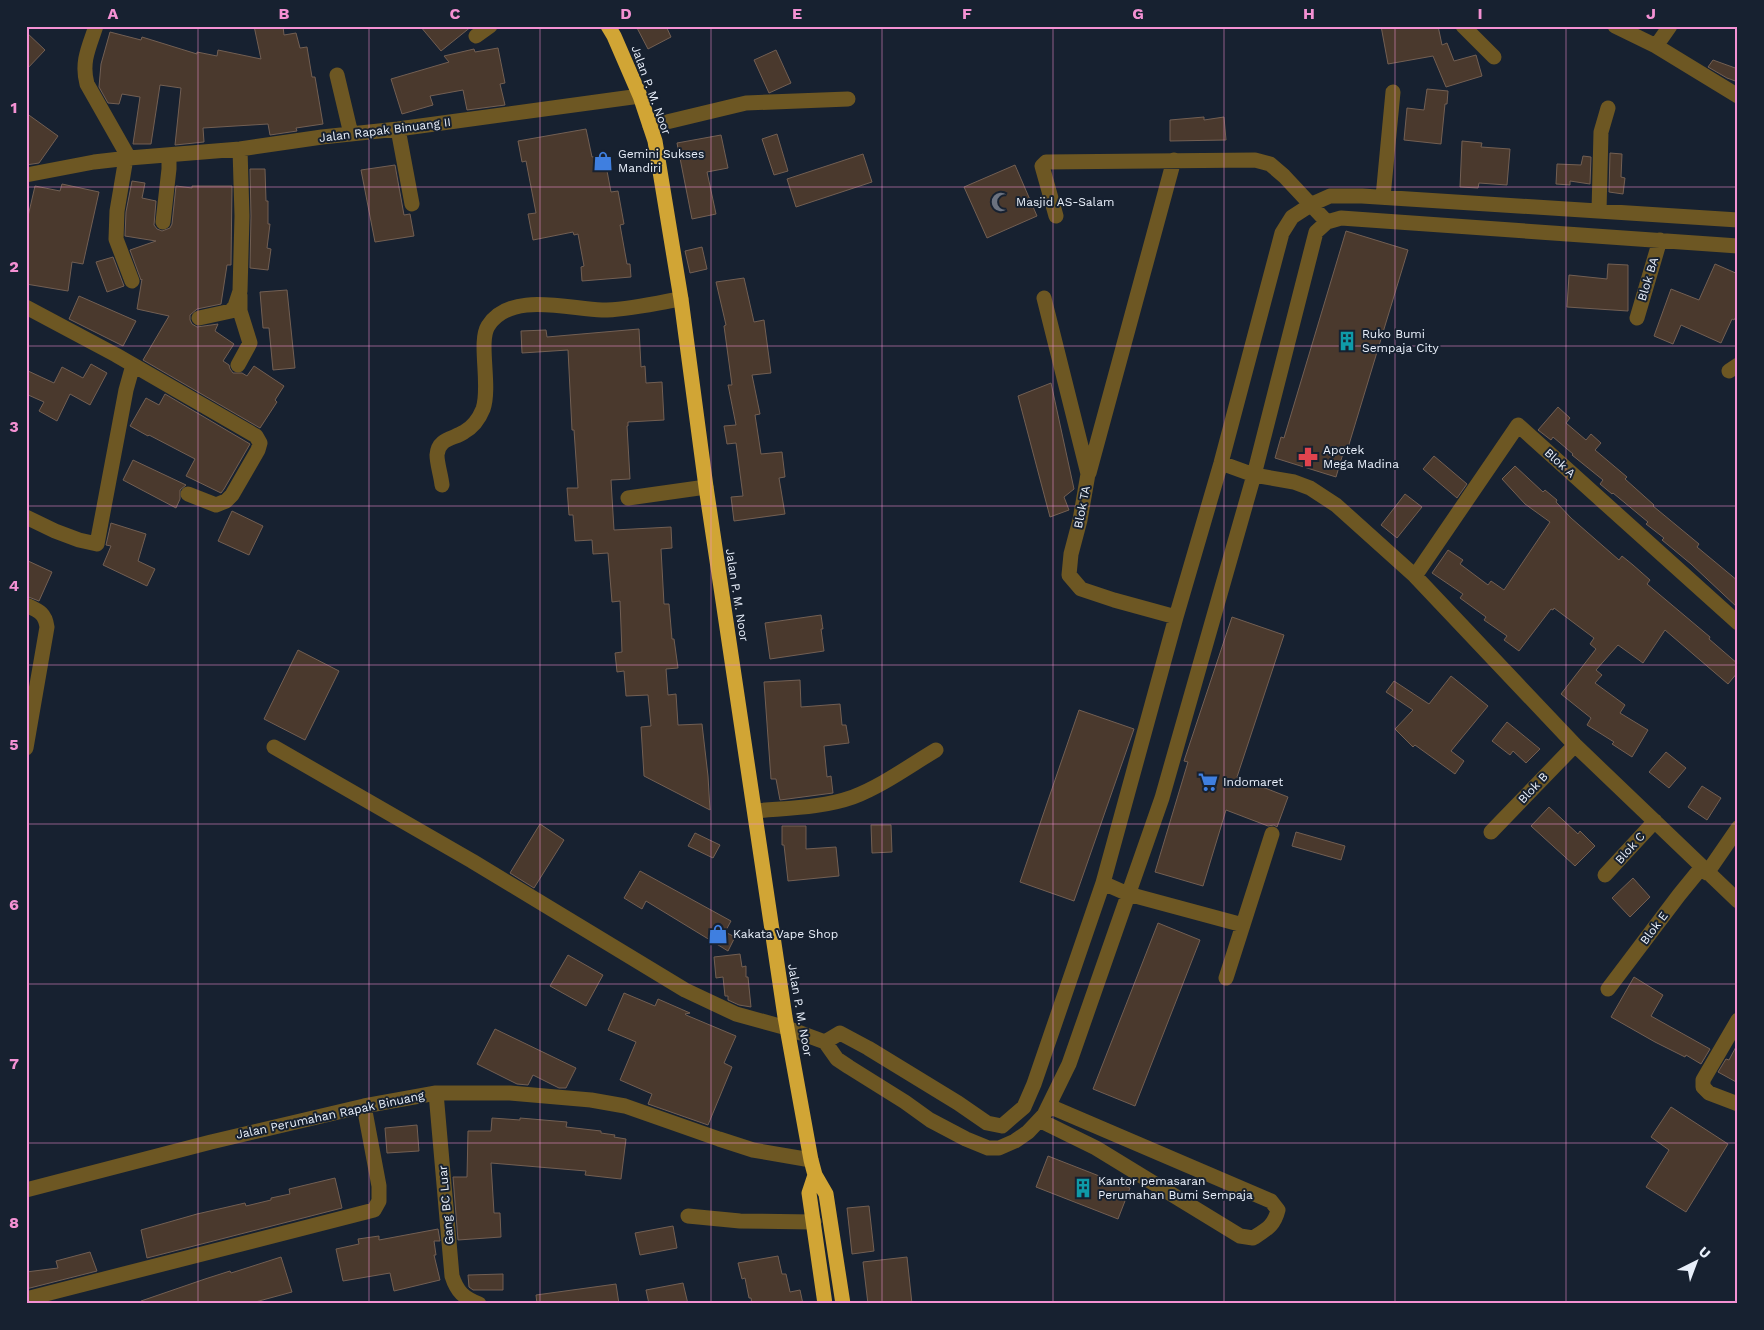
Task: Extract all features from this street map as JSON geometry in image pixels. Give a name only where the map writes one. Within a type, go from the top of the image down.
[{"type":"highway","name":"Jalan P. M. Noor","points":[[608,26],[640,96],[655,141],[681,299],[706,487],[787,1028],[813,1168],[826,1194],[843,1304]]},
{"type":"highway","name":"Jalan P. M. Noor","points":[[813,1168],[809,1193],[825,1304]]},
{"type":"street","points":[[96,26],[84,62],[84,73],[87,84],[128,158],[117,212],[116,239],[132,281]]},
{"type":"street","points":[[476,36],[490,26]]},
{"type":"street","points":[[1463,26],[1494,57]]},
{"type":"street","points":[[1615,26],[1656,46],[1738,96]]},
{"type":"street","points":[[1656,46],[1670,26]]},
{"type":"street","points":[[337,76],[352,134]]},
{"type":"street","points":[[1383,197],[1393,92]]},
{"type":"street","name":"Jalan Rapak Binuang II","points":[[26,175],[94,162],[240,150],[640,96]]},
{"type":"street","points":[[650,126],[746,103],[848,99]]},
{"type":"street","points":[[1599,211],[1601,132],[1608,108]]},
{"type":"street","points":[[398,129],[412,204]]},
{"type":"street","points":[[238,365],[250,343],[240,311],[242,216],[240,150]]},
{"type":"street","points":[[163,222],[169,155]]},
{"type":"street","points":[[1088,474],[1174,160]]},
{"type":"street","points":[[1056,216],[1042,166],[1046,162],[1255,160],[1270,164],[1284,176],[1327,222]]},
{"type":"street","points":[[1002,1126],[1024,1107],[1034,1084],[1103,883],[1176,617],[1221,463],[1282,233],[1292,217],[1312,204],[1330,196],[1383,197],[1738,220]]},
{"type":"street","points":[[274,747],[472,861],[684,990],[736,1014],[787,1028],[825,1042],[837,1059],[930,1120],[988,1148],[999,1148],[1015,1141],[1028,1132],[1039,1120],[1049,1106],[1069,1064],[1162,798],[1254,475],[1316,232],[1327,222],[1341,218],[1738,246]]},
{"type":"street","name":"Blok BA","points":[[1637,318],[1660,240]]},
{"type":"street","points":[[199,318],[231,311],[235,306],[240,291]]},
{"type":"street","name":"Blok TA","points":[[1044,298],[1088,474],[1080,520],[1071,554],[1069,575],[1081,589],[1176,617]]},
{"type":"street","points":[[442,484],[437,454],[441,443],[450,437],[464,433],[475,424],[482,411],[486,397],[484,340],[487,327],[499,315],[520,305],[546,304],[603,310],[628,308],[681,299]]},
{"type":"street","points":[[26,307],[126,361],[256,436],[260,443],[258,450],[226,502],[216,505],[188,494]]},
{"type":"street","points":[[26,517],[55,531],[97,544],[126,390],[126,361]]},
{"type":"street","name":"Blok A","points":[[1415,576],[1518,425],[1738,623]]},
{"type":"street","points":[[1221,463],[1254,475],[1294,482],[1310,488],[1336,505],[1415,576],[1575,744],[1738,902]]},
{"type":"street","points":[[628,498],[706,487]]},
{"type":"street","points":[[26,605],[37,610],[46,618],[47,627],[26,748]]},
{"type":"street","name":"Blok B","points":[[1492,832],[1575,744]]},
{"type":"street","points":[[754,811],[805,807],[851,797],[869,789],[936,750]]},
{"type":"street","name":"Blok C","points":[[1605,875],[1655,820]]},
{"type":"street","name":"Blok E","points":[[1608,989],[1679,895],[1704,870],[1738,828]]},
{"type":"street","points":[[1226,978],[1272,834]]},
{"type":"street","points":[[1103,883],[1128,894],[1243,926]]},
{"type":"street","points":[[1738,1020],[1703,1080],[1703,1087],[1709,1093],[1738,1104]]},
{"type":"street","points":[[825,1042],[840,1033],[958,1103],[987,1123],[1002,1126],[1015,1141]]},
{"type":"street","name":"Jalan Perumahan Rapak Binuang","points":[[26,1190],[211,1142],[364,1106],[436,1093],[510,1093],[591,1100],[625,1106],[753,1150],[813,1168]]},
{"type":"street","name":"Gang BC Luar","points":[[436,1093],[452,1276],[460,1294],[479,1304]]},
{"type":"street","points":[[26,1300],[374,1210],[379,1201],[379,1186],[364,1106]]},
{"type":"street","points":[[1039,1120],[1096,1148],[1240,1236],[1253,1238],[1266,1230],[1275,1221],[1278,1210],[1271,1201],[1049,1106]]},
{"type":"street","points":[[688,1216],[740,1222],[814,1222]]},
{"type":"building","points":[[254,26],[283,26],[284,35],[296,33],[300,48],[307,47],[312,77],[315,77],[323,124],[296,128],[297,131],[270,135],[268,124],[203,128],[204,142],[175,145],[181,88],[160,85],[151,144],[133,144],[140,97],[122,94],[119,104],[108,103],[99,87],[101,64],[110,32],[141,40],[142,37],[197,54],[197,52],[217,56],[218,50],[261,59]]},
{"type":"building","points":[[420,26],[472,26],[441,51]]},
{"type":"building","points":[[636,26],[666,26],[671,37],[648,49]]},
{"type":"building","points":[[1381,26],[1438,26],[1442,45],[1447,43],[1454,61],[1476,55],[1482,76],[1446,87],[1433,56],[1388,64]]},
{"type":"building","points":[[26,32],[45,50],[26,70]]},
{"type":"building","points":[[498,48],[505,83],[500,84],[505,105],[467,110],[463,90],[430,96],[433,105],[402,114],[391,79],[449,62],[444,56],[474,49],[475,52]]},
{"type":"building","points":[[776,50],[791,83],[769,93],[754,60]]},
{"type":"building","points":[[1713,60],[1738,69],[1738,82],[1708,67]]},
{"type":"building","points":[[1427,89],[1448,91],[1441,144],[1404,140],[1407,108],[1424,110]]},
{"type":"building","points":[[26,113],[58,136],[39,163],[26,165]]},
{"type":"building","points":[[1204,117],[1204,120],[1224,117],[1226,140],[1170,141],[1170,120]]},
{"type":"building","points":[[586,129],[592,157],[604,155],[611,192],[618,191],[624,224],[620,225],[627,264],[630,264],[631,277],[582,281],[581,267],[584,266],[578,234],[574,235],[573,232],[533,240],[528,214],[536,213],[526,161],[522,162],[518,141]]},
{"type":"building","points":[[777,134],[788,171],[774,175],[762,139]]},
{"type":"building","points":[[721,135],[728,168],[707,172],[716,214],[692,219],[677,143]]},
{"type":"building","points":[[1462,141],[1482,143],[1481,147],[1510,149],[1507,185],[1479,183],[1478,188],[1460,187]]},
{"type":"building","points":[[1610,153],[1622,154],[1621,177],[1625,178],[1623,194],[1609,192]]},
{"type":"building","points":[[863,154],[872,182],[796,207],[787,179]]},
{"type":"building","points":[[1583,156],[1591,157],[1590,184],[1570,181],[1570,185],[1556,184],[1557,164],[1581,165]]},
{"type":"building","points":[[395,165],[404,215],[410,214],[414,236],[375,242],[361,170]]},
{"type":"building","name":"Masjid AS-Salam","points":[[1015,165],[1037,216],[987,238],[964,187]]},
{"type":"building","points":[[250,169],[265,169],[268,224],[270,224],[267,248],[271,249],[268,270],[250,268]]},
{"type":"building","points":[[132,181],[145,183],[142,198],[156,201],[154,225],[162,231],[170,228],[172,224],[176,186],[192,188],[192,186],[232,186],[231,265],[227,265],[221,304],[197,309],[190,315],[190,320],[197,327],[218,324],[215,331],[234,344],[223,361],[229,365],[233,373],[242,373],[247,376],[254,366],[284,386],[275,400],[277,402],[260,428],[143,360],[169,316],[137,309],[142,279],[130,250],[156,241],[125,236],[126,212]]},
{"type":"building","points":[[62,184],[99,192],[83,264],[72,262],[68,291],[26,284],[26,225],[35,186],[60,191]]},
{"type":"building","name":"Ruko Bumi Sempaja City","points":[[1346,231],[1408,250],[1347,451],[1344,450],[1336,477],[1275,458],[1281,437],[1284,438]]},
{"type":"building","points":[[702,247],[707,269],[690,273],[685,251]]},
{"type":"building","points":[[113,257],[124,286],[107,292],[96,262]]},
{"type":"building","points":[[1608,264],[1628,265],[1628,311],[1567,307],[1569,275],[1607,279]]},
{"type":"building","points":[[1715,264],[1738,274],[1738,313],[1734,320],[1732,319],[1721,343],[1681,325],[1673,344],[1654,336],[1671,289],[1699,300]]},
{"type":"building","points":[[744,278],[754,322],[764,320],[771,373],[752,375],[760,414],[755,415],[761,454],[782,452],[785,477],[779,478],[785,514],[734,521],[731,497],[743,496],[736,443],[727,444],[724,426],[736,425],[728,385],[732,385],[724,326],[726,325],[716,282]]},
{"type":"building","points":[[287,290],[295,368],[273,370],[269,328],[263,328],[260,292]]},
{"type":"building","points":[[79,296],[136,321],[123,346],[69,319]]},
{"type":"building","points":[[639,329],[641,367],[645,366],[646,383],[662,382],[664,420],[628,422],[630,479],[611,480],[614,530],[671,527],[672,548],[661,549],[664,604],[669,604],[672,639],[674,639],[678,668],[666,669],[668,695],[676,694],[678,725],[702,724],[710,810],[644,776],[641,727],[651,726],[648,695],[626,696],[624,671],[617,672],[615,653],[622,652],[620,601],[612,602],[608,553],[593,554],[592,540],[575,541],[573,515],[569,515],[567,488],[578,488],[574,430],[572,430],[568,350],[522,353],[521,331],[546,330],[547,337]]},
{"type":"building","points":[[91,364],[107,373],[90,405],[70,394],[57,421],[39,411],[44,402],[26,394],[26,370],[54,383],[62,367],[83,378]]},
{"type":"building","points":[[1051,383],[1074,489],[1064,497],[1069,510],[1050,517],[1018,396]]},
{"type":"building","points":[[165,394],[250,444],[221,493],[186,476],[195,459],[130,426],[146,398],[159,405]]},
{"type":"building","points":[[1558,407],[1570,418],[1566,423],[1586,440],[1591,434],[1601,443],[1595,450],[1627,477],[1625,479],[1653,506],[1699,544],[1697,547],[1738,581],[1738,608],[1662,540],[1664,538],[1646,524],[1648,522],[1600,484],[1603,480],[1553,437],[1551,440],[1538,430]]},
{"type":"building","points":[[1434,456],[1467,484],[1457,498],[1423,469]]},
{"type":"building","points":[[133,460],[186,485],[180,490],[180,499],[176,508],[123,480]]},
{"type":"building","points":[[1515,466],[1543,492],[1545,490],[1557,500],[1556,502],[1571,518],[1619,560],[1622,556],[1650,580],[1647,584],[1710,637],[1709,639],[1738,664],[1738,672],[1728,684],[1665,630],[1643,663],[1618,645],[1596,670],[1602,675],[1595,683],[1625,705],[1620,713],[1648,730],[1632,757],[1612,744],[1614,742],[1587,725],[1591,718],[1561,694],[1596,649],[1590,644],[1594,638],[1554,608],[1553,610],[1551,609],[1519,651],[1504,640],[1507,636],[1484,620],[1486,617],[1460,598],[1463,594],[1432,573],[1448,550],[1463,560],[1460,564],[1488,585],[1491,581],[1504,590],[1550,522],[1525,504],[1502,479]]},
{"type":"building","points":[[1405,494],[1422,507],[1397,538],[1381,525]]},
{"type":"building","points":[[232,511],[263,526],[249,555],[218,541]]},
{"type":"building","points":[[111,523],[146,534],[138,561],[155,569],[147,586],[103,565],[111,546],[106,545]]},
{"type":"building","points":[[26,560],[52,572],[39,601],[26,596]]},
{"type":"building","points":[[821,615],[824,651],[770,659],[765,623]]},
{"type":"building","points":[[1232,617],[1284,635],[1237,777],[1288,797],[1277,827],[1274,825],[1268,826],[1226,810],[1203,886],[1155,872],[1188,762],[1184,761]]},
{"type":"building","points":[[298,650],[339,671],[305,740],[264,719]]},
{"type":"building","points":[[1451,676],[1488,706],[1451,751],[1464,761],[1455,774],[1415,745],[1413,747],[1395,729],[1413,710],[1386,692],[1394,681],[1429,704]]},
{"type":"building","points":[[800,680],[801,707],[840,704],[842,725],[846,725],[849,743],[824,746],[827,777],[831,776],[833,793],[780,800],[776,779],[771,779],[764,682]]},
{"type":"building","points":[[1079,710],[1134,729],[1074,901],[1020,882]]},
{"type":"building","points":[[1507,722],[1540,749],[1526,763],[1513,751],[1510,755],[1492,741]]},
{"type":"building","points":[[1666,752],[1686,768],[1669,788],[1649,772]]},
{"type":"building","points":[[1702,786],[1721,798],[1707,820],[1688,807]]},
{"type":"building","points":[[1549,807],[1578,834],[1580,831],[1595,846],[1575,866],[1531,826]]},
{"type":"building","points":[[540,824],[564,840],[534,888],[510,873]]},
{"type":"building","points":[[871,825],[891,825],[892,852],[872,853]]},
{"type":"building","points":[[782,826],[806,826],[806,849],[836,847],[839,876],[788,881],[784,845],[782,845]]},
{"type":"building","points":[[1296,832],[1345,846],[1341,860],[1292,846]]},
{"type":"building","points":[[695,833],[720,845],[713,858],[688,846]]},
{"type":"building","points":[[640,871],[731,921],[725,932],[735,937],[728,951],[646,901],[642,909],[624,898]]},
{"type":"building","points":[[1633,878],[1650,897],[1630,917],[1612,898]]},
{"type":"building","points":[[1158,923],[1200,940],[1135,1106],[1093,1089]]},
{"type":"building","points":[[740,954],[742,967],[746,966],[751,1007],[739,1005],[728,1000],[728,996],[725,996],[723,977],[716,978],[714,957]]},
{"type":"building","points":[[568,955],[603,975],[586,1006],[550,986]]},
{"type":"building","points":[[1634,977],[1663,995],[1651,1016],[1710,1049],[1701,1064],[1686,1055],[1685,1057],[1655,1042],[1611,1017]]},
{"type":"building","points":[[624,993],[655,1006],[658,999],[690,1013],[686,1015],[736,1036],[724,1063],[732,1067],[708,1125],[648,1104],[652,1094],[620,1080],[636,1042],[608,1030]]},
{"type":"building","points":[[495,1029],[576,1068],[566,1088],[559,1088],[533,1075],[528,1085],[517,1084],[477,1064]]},
{"type":"building","points":[[1738,1043],[1738,1083],[1718,1072],[1726,1059],[1729,1060]]},
{"type":"building","points":[[1671,1107],[1728,1144],[1686,1212],[1646,1187],[1669,1150],[1651,1137]]},
{"type":"building","points":[[492,1118],[567,1122],[566,1127],[601,1131],[601,1133],[626,1139],[621,1179],[585,1175],[586,1171],[491,1163],[494,1213],[500,1213],[501,1237],[458,1240],[453,1177],[467,1177],[468,1131],[491,1131]]},
{"type":"building","points":[[417,1125],[419,1151],[387,1153],[385,1128]]},
{"type":"building","name":"Kantor pemasaran Perumahan Bumi Sempaja","points":[[1048,1156],[1130,1188],[1118,1219],[1036,1187]]},
{"type":"building","points":[[335,1178],[342,1208],[147,1258],[141,1230],[197,1214],[245,1203],[246,1206],[271,1200],[271,1198],[290,1194],[289,1189]]},
{"type":"building","points":[[869,1206],[874,1251],[852,1254],[847,1208]]},
{"type":"building","points":[[673,1226],[677,1248],[640,1255],[635,1233]]},
{"type":"building","points":[[438,1229],[440,1241],[434,1241],[436,1255],[434,1255],[440,1280],[394,1291],[390,1273],[343,1281],[336,1249],[359,1244],[358,1239],[379,1236],[379,1240]]},
{"type":"building","points":[[90,1252],[97,1271],[26,1289],[26,1272],[58,1268],[56,1261]]},
{"type":"building","points":[[778,1256],[782,1274],[786,1274],[790,1292],[800,1290],[803,1304],[752,1304],[745,1278],[742,1279],[738,1263]]},
{"type":"building","points":[[281,1257],[292,1292],[248,1304],[141,1304],[141,1301],[205,1279]]},
{"type":"building","points":[[907,1257],[912,1304],[868,1304],[863,1262]]},
{"type":"building","points":[[503,1274],[503,1290],[473,1290],[469,1287],[468,1275]]},
{"type":"building","points":[[683,1283],[688,1304],[649,1304],[646,1290]]},
{"type":"building","points":[[616,1284],[619,1304],[537,1304],[536,1295]]},
{"type":"place","name":"Gemini Sukses Mandiri","points":[[603,161]]},
{"type":"place","name":"Masjid AS-Salam","points":[[1001,202]]},
{"type":"place","name":"Ruko Bumi Sempaja City","points":[[1347,341]]},
{"type":"place","name":"Apotek Mega Madina","points":[[1308,457]]},
{"type":"place","name":"Indomaret","points":[[1208,782]]},
{"type":"place","name":"Kakata Vape Shop","points":[[718,934]]},
{"type":"place","name":"Kantor pemasaran Perumahan Bumi Sempaja","points":[[1083,1188]]}]
